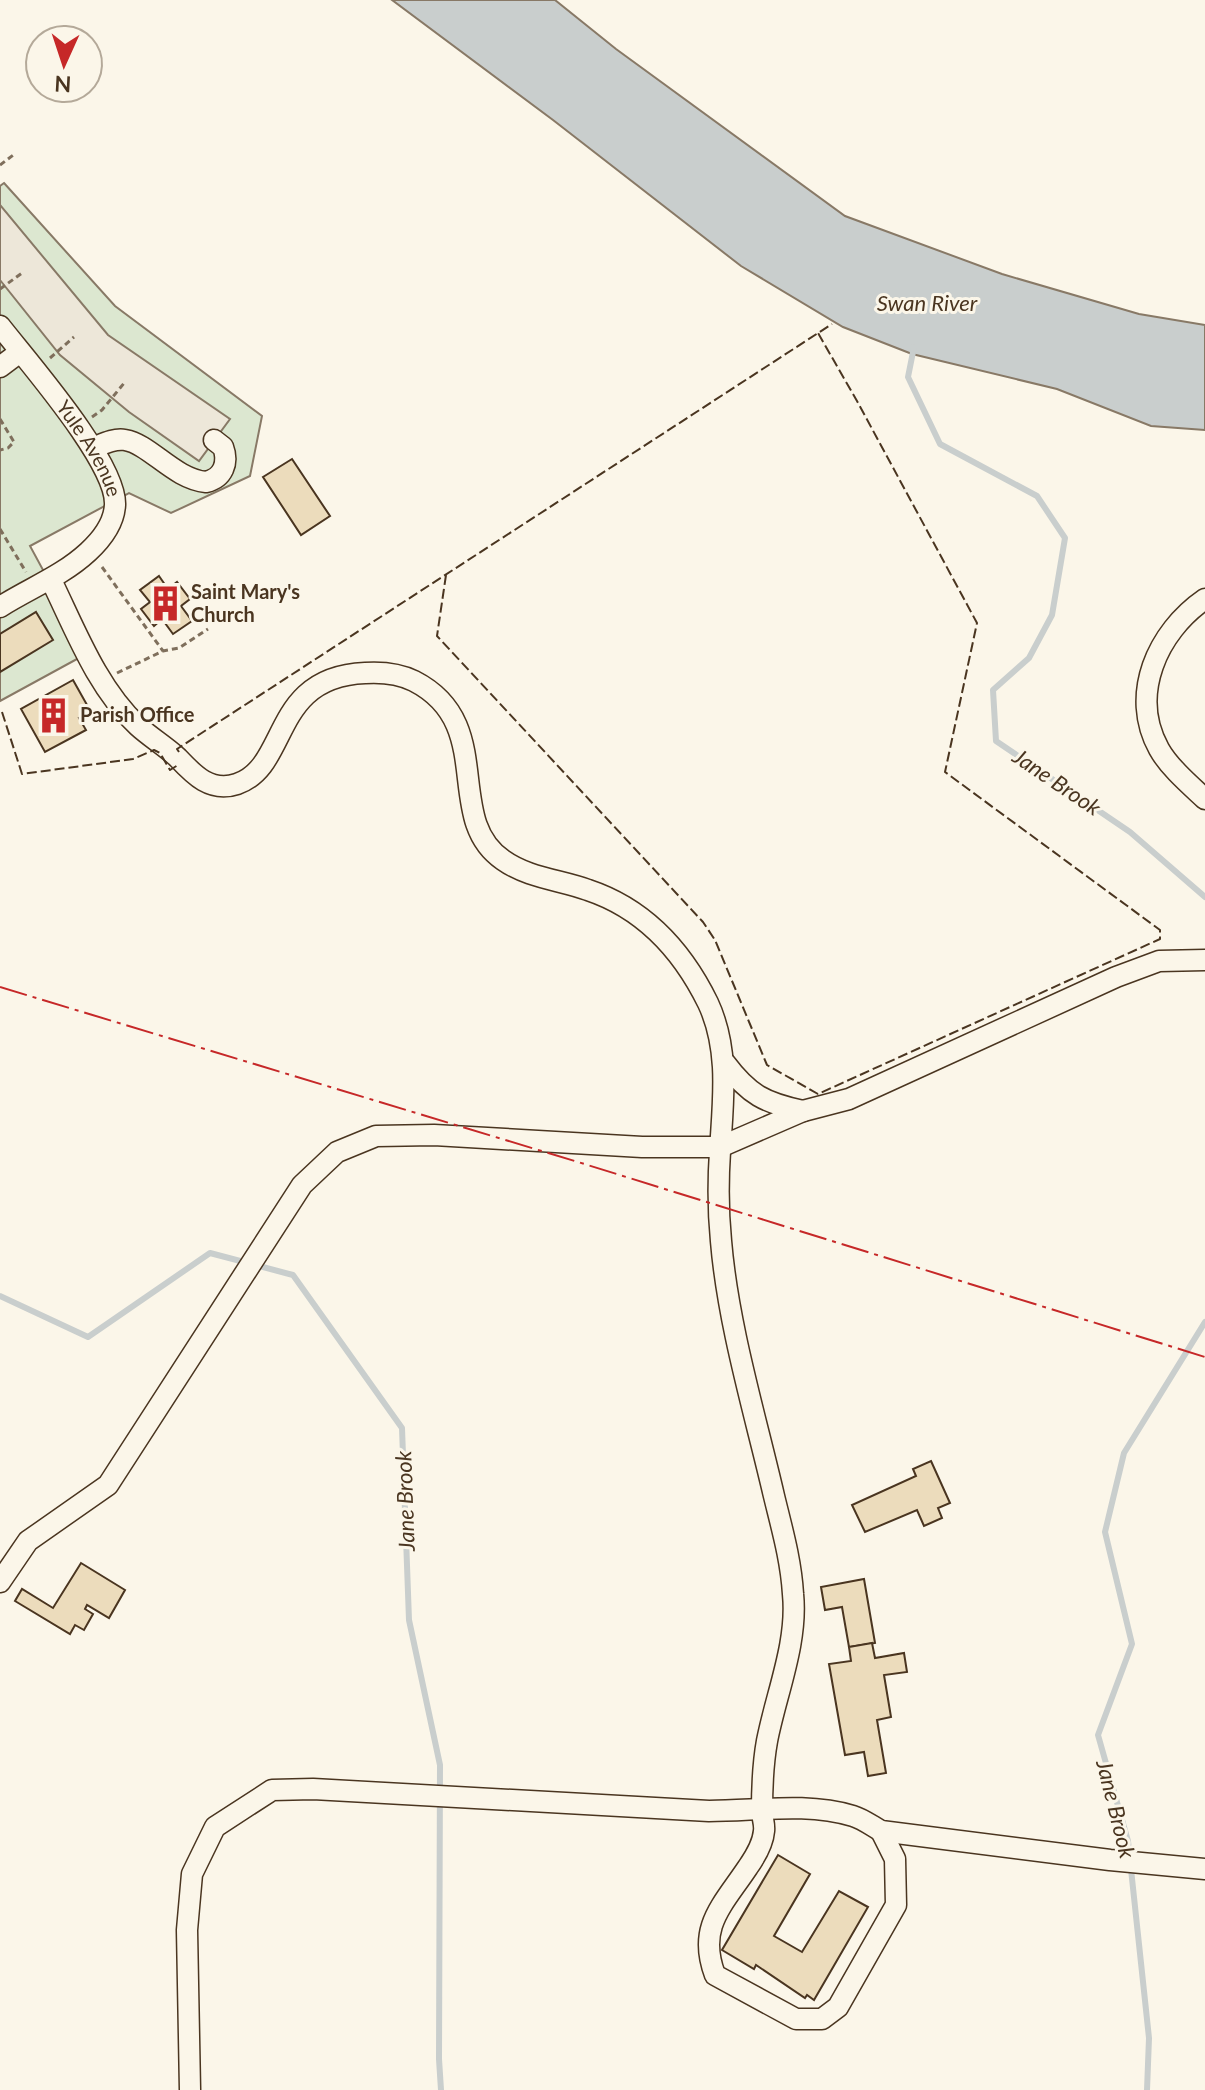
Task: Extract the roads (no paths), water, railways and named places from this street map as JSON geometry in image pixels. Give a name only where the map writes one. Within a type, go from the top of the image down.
[{"type":"street","name":"Yule Avenue","points":[[0,326],[93,448],[109,475],[116,504],[108,529],[90,551],[0,607]]},
{"type":"street","points":[[0,367],[20,352]]},
{"type":"street","points":[[93,448],[113,441],[129,441],[177,471],[206,482],[218,477],[225,464],[223,447],[214,440]]},
{"type":"street","points":[[43,583],[103,680],[137,725],[182,762],[195,777],[220,786],[239,784],[262,763],[299,701],[321,683],[349,674],[380,672],[412,680],[444,703],[460,730],[468,760],[472,809],[484,841],[504,861],[546,879],[587,889],[621,903],[659,931],[685,961],[711,1009],[725,1063],[718,1199],[721,1248],[736,1329],[789,1556],[794,1601],[791,1638],[766,1747],[762,1811],[764,1832],[757,1853],[710,1926],[708,1956],[715,1975],[796,2019],[822,2019],[838,2007],[896,1905],[895,1859],[881,1831]]},
{"type":"street","points":[[1205,599],[1167,636],[1149,678],[1146,715],[1160,751],[1205,799]]},
{"type":"street","points":[[0,1582],[28,1541],[108,1485],[302,1185],[337,1152],[376,1136],[434,1135],[642,1147],[720,1147],[803,1111],[849,1099],[1116,977],[1159,961],[1205,960]]},
{"type":"street","points":[[725,1063],[743,1088],[777,1106],[803,1111]]},
{"type":"street","points":[[190,2090],[187,1930],[192,1874],[215,1827],[272,1790],[313,1789],[709,1811],[762,1811],[805,1806],[856,1816],[881,1831],[1205,1869]]},
{"type":"water","name":"Swan River","points":[[392,0],[555,0],[616,49],[845,216],[1002,274],[1139,314],[1205,325],[1205,430],[1151,426],[1057,389],[912,354],[843,327],[741,266]]},
{"type":"waterway","name":"Jane Brook","points":[[914,347],[908,377],[940,444],[1037,496],[1065,538],[1052,615],[1029,658],[993,690],[996,741],[1130,832],[1205,897]]},
{"type":"waterway","name":"Jane Brook","points":[[0,1296],[88,1337],[210,1253],[293,1275],[402,1428],[409,1620],[440,1765],[441,2090]]},
{"type":"waterway","name":"Jane Brook","points":[[1147,2090],[1149,2038],[1128,1841],[1098,1735],[1132,1644],[1105,1532],[1124,1453],[1205,1322]]},
{"type":"place","name":"Saint Mary's Church","points":[[165,604]]},
{"type":"place","name":"Parish Office","points":[[54,715]]}]
